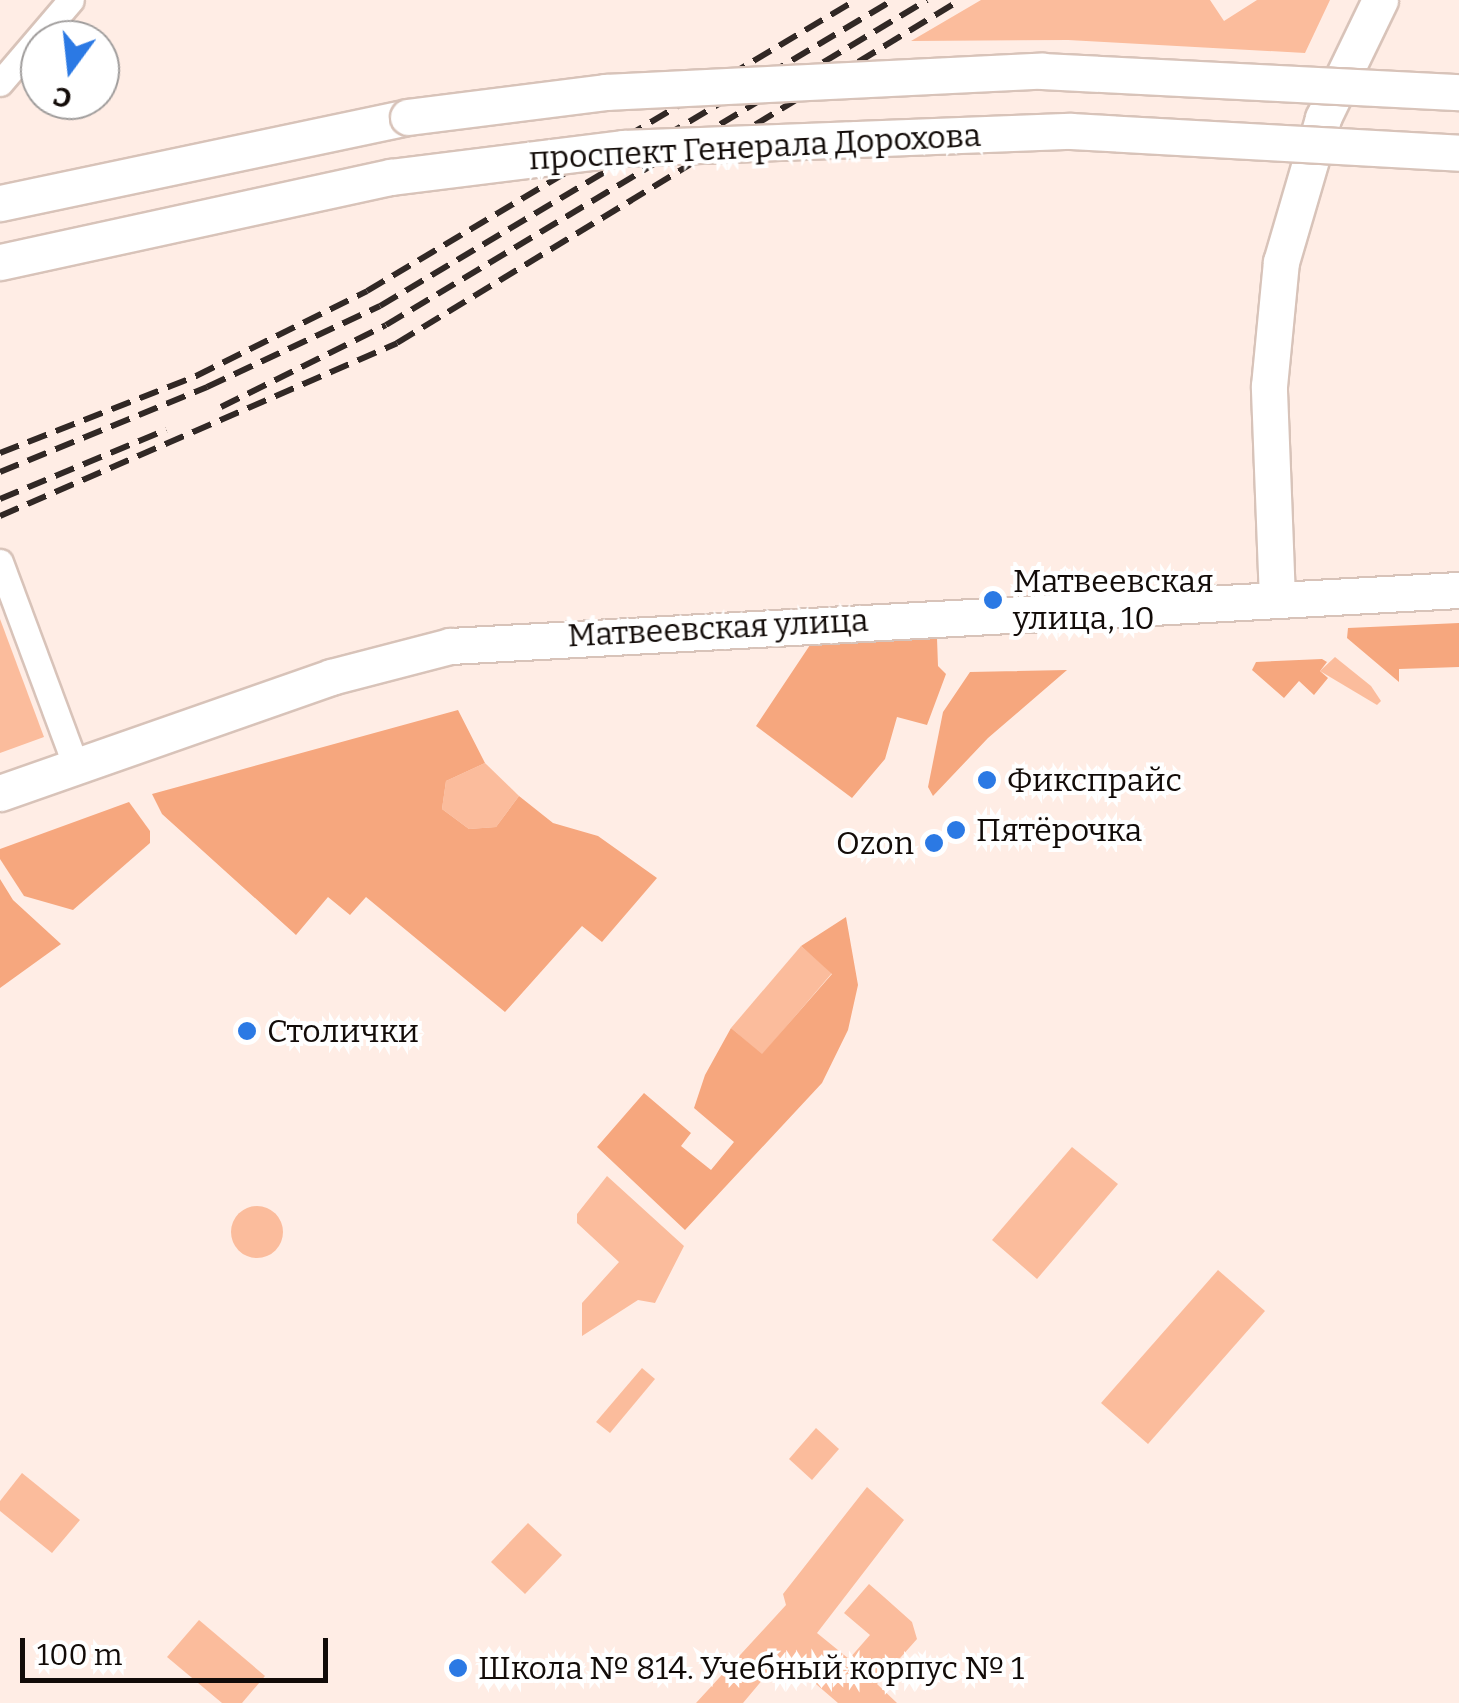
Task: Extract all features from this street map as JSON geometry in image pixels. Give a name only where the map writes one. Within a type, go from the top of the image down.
[{"type":"main road","points":[[1276,599],[1269,386],[1281,262],[1323,118],[1380,0]]},
{"type":"main road","name":"проспект Генерала Дорохова","points":[[0,203],[408,117],[605,92],[1042,72],[1459,92]]},
{"type":"main road","points":[[0,184],[288,128],[408,117]]},
{"type":"main road","name":"проспект Генерала Дорохова","points":[[0,262],[392,177],[622,148],[1072,131],[1459,153]]},
{"type":"main road","name":"Матвеевская улица","points":[[0,793],[385,659],[450,646],[1459,590]]},
{"type":"street","points":[[0,83],[71,0]]},
{"type":"street","points":[[0,562],[76,766]]},
{"type":"shaded area","points":[[981,0],[1210,0],[1224,21],[1257,0],[1330,0],[1305,53],[1068,40],[911,41]]},
{"type":"shaded area","points":[[0,619],[44,737],[0,753]]},
{"type":"shaded area","points":[[1459,623],[1459,667],[1399,669],[1399,682],[1347,638],[1348,628]]},
{"type":"shaded area","points":[[937,638],[938,666],[946,674],[927,725],[897,717],[885,759],[852,798],[756,726],[810,645]]},
{"type":"shaded area","points":[[1335,657],[1371,686],[1381,701],[1377,705],[1320,671]]},
{"type":"shaded area","points":[[1256,662],[1327,662],[1320,671],[1328,678],[1314,695],[1299,681],[1284,698],[1252,670]]},
{"type":"shaded area","points":[[1067,670],[988,738],[933,796],[928,787],[943,712],[970,672]]},
{"type":"shaded area","points":[[458,710],[485,763],[446,781],[442,809],[469,829],[496,827],[519,796],[553,823],[598,836],[657,878],[602,942],[582,926],[505,1012],[366,897],[350,915],[328,897],[296,935],[162,814],[152,794]]},
{"type":"shaded area","points":[[485,763],[519,796],[496,827],[469,829],[442,809],[446,781]]},
{"type":"shaded area","points":[[129,802],[150,831],[150,843],[73,910],[24,896],[0,859],[0,849]]},
{"type":"shaded area","points":[[0,879],[13,900],[61,944],[0,988]]},
{"type":"shaded area","points":[[846,917],[858,985],[848,1030],[822,1083],[685,1230],[597,1147],[644,1093],[691,1133],[681,1146],[711,1170],[734,1142],[694,1108],[705,1075],[731,1028],[762,1054],[832,974],[801,946]]},
{"type":"shaded area","points":[[801,946],[832,973],[762,1055],[731,1028]]},
{"type":"shaded area","points":[[1072,1147],[1118,1184],[1037,1279],[992,1240]]},
{"type":"shaded area","points":[[607,1176],[684,1246],[655,1303],[638,1300],[582,1336],[582,1303],[619,1262],[577,1223],[577,1214]]},
{"type":"shaded area","points":[[257,1206],[276,1213],[283,1232],[276,1251],[257,1258],[238,1251],[231,1232],[238,1213]]},
{"type":"shaded area","points":[[1218,1270],[1265,1311],[1148,1444],[1101,1403]]},
{"type":"shaded area","points":[[642,1368],[655,1379],[610,1433],[596,1422]]},
{"type":"shaded area","points":[[816,1428],[839,1449],[812,1480],[789,1459]]},
{"type":"shaded area","points":[[22,1473],[80,1520],[52,1553],[0,1511],[0,1501]]},
{"type":"shaded area","points":[[867,1487],[904,1520],[817,1633],[849,1659],[870,1635],[844,1613],[869,1584],[884,1597],[912,1622],[917,1639],[877,1684],[897,1703],[838,1703],[788,1660],[779,1660],[743,1703],[696,1703],[786,1605],[783,1594]]},
{"type":"shaded area","points":[[528,1523],[562,1555],[525,1594],[491,1562]]},
{"type":"shaded area","points":[[199,1620],[265,1676],[242,1703],[222,1703],[167,1657]]},
{"type":"railway","points":[[0,453],[196,376],[367,291],[856,0]]},
{"type":"railway","points":[[0,472],[207,387],[380,306],[893,0]]},
{"type":"railway","points":[[221,407],[386,325],[927,0]]},
{"type":"railway","points":[[0,516],[397,343],[960,0]]},
{"type":"railway","points":[[0,499],[166,430]]},
{"type":"place","name":"Матвеевская улица, 10","points":[[993,600]]},
{"type":"place","name":"Фикспрайс","points":[[987,780]]},
{"type":"place","name":"Пятёрочка","points":[[956,830]]},
{"type":"place","name":"Ozon","points":[[934,843]]},
{"type":"place","name":"Столички","points":[[247,1031]]},
{"type":"place","name":"Школа № 814. Учебный корпус № 1","points":[[458,1668]]}]
